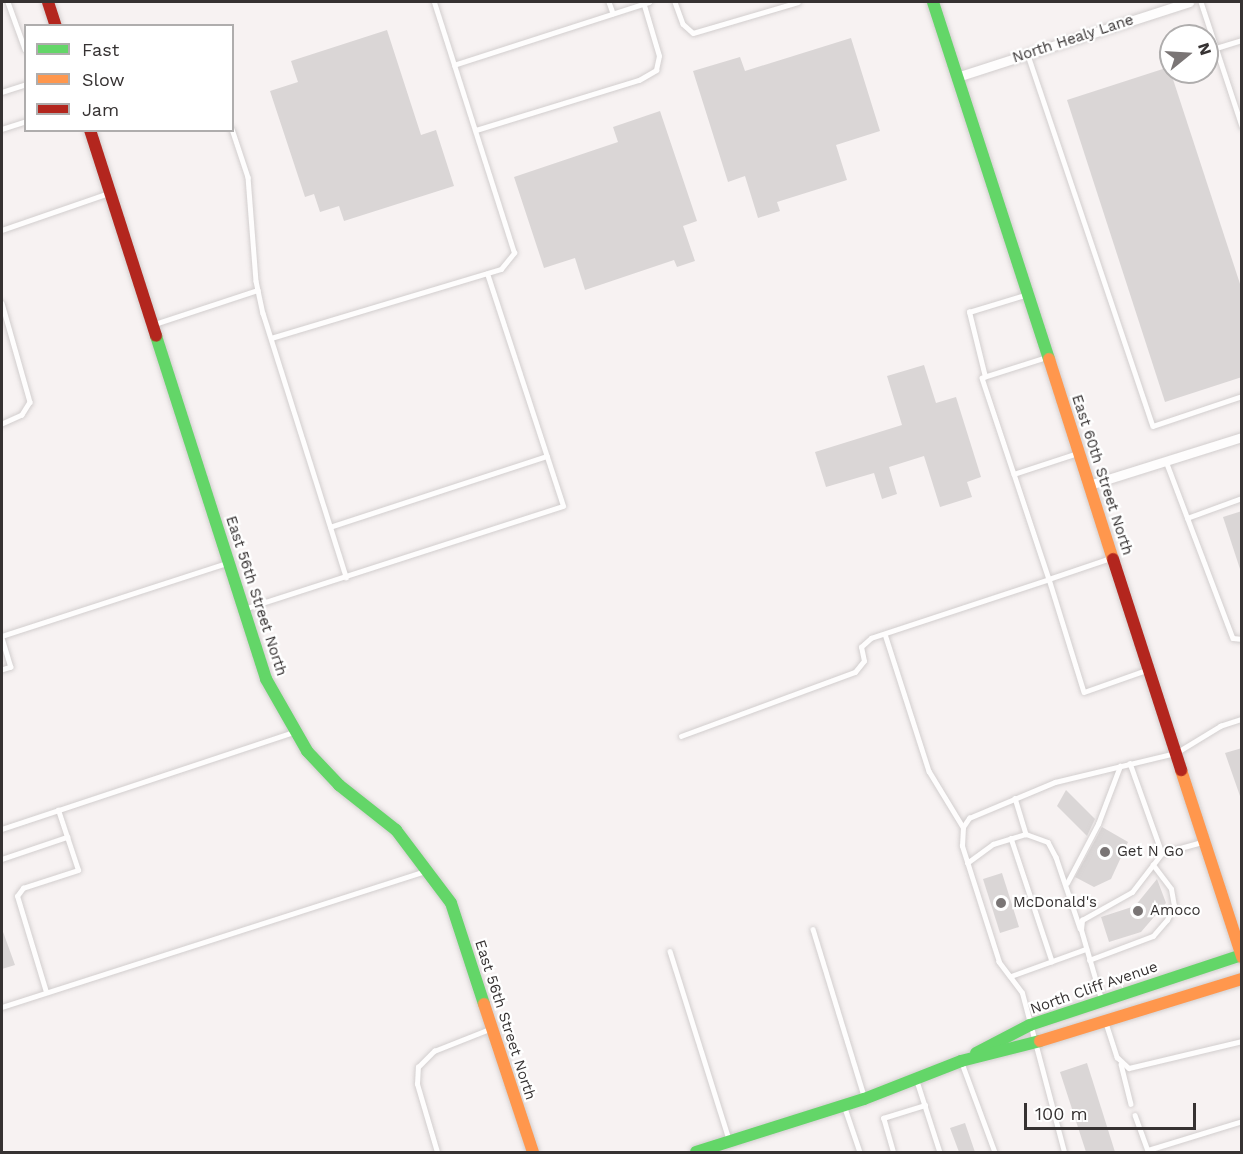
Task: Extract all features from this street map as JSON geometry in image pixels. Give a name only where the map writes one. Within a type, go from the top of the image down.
[{"type":"main road","points":[[48,2],[55,24]]},
{"type":"main road","name":"East 60th Street North","points":[[933,2],[1241,956]]},
{"type":"main road","name":"East 56th Street North","points":[[91,132],[266,679],[294,732],[339,785],[396,830],[429,869],[451,903],[532,1152]]},
{"type":"main road","name":"North Cliff Avenue","points":[[961,1061],[1030,1025],[1241,956]]},
{"type":"main road","name":"North Cliff Avenue","points":[[696,1152],[864,1099],[915,1077],[961,1061],[1036,1042],[1242,979]]},
{"type":"street","name":"North Healy Lane","points":[[957,77],[1189,2]]},
{"type":"street","points":[[1089,485],[1242,437]]},
{"type":"lane","points":[[8,2],[24,47]]},
{"type":"lane","points":[[271,338],[487,274],[501,269],[510,260],[514,242],[434,2]]},
{"type":"lane","points":[[609,2],[613,13]]},
{"type":"lane","points":[[454,65],[645,2],[659,56],[656,70],[639,80],[476,130]]},
{"type":"lane","points":[[675,2],[682,24],[693,33],[798,2]]},
{"type":"lane","points":[[1201,2],[1208,24]]},
{"type":"lane","points":[[1219,47],[1242,40]]},
{"type":"lane","points":[[1028,54],[1153,426],[1242,396]]},
{"type":"lane","points":[[1219,57],[1242,126]]},
{"type":"lane","points":[[2,92],[24,85]]},
{"type":"lane","points":[[2,129],[24,122]]},
{"type":"lane","points":[[233,132],[248,177],[258,290],[346,577]]},
{"type":"lane","points":[[2,230],[110,193]]},
{"type":"lane","points":[[244,609],[563,506],[487,274]]},
{"type":"lane","points":[[152,324],[258,290]]},
{"type":"lane","points":[[1028,294],[969,312],[985,377],[1014,474],[1084,692],[1149,669]]},
{"type":"lane","points":[[2,303],[30,402],[22,416],[2,424]]},
{"type":"lane","points":[[985,377],[1048,357]]},
{"type":"lane","points":[[1014,474],[1079,453]]},
{"type":"lane","points":[[330,527],[547,456]]},
{"type":"lane","points":[[1166,461],[1233,638],[1242,639]]},
{"type":"lane","points":[[1187,518],[1242,498]]},
{"type":"lane","points":[[681,736],[855,672],[862,666],[861,647],[865,641],[1113,558]]},
{"type":"lane","points":[[2,670],[11,667],[2,637],[229,562]]},
{"type":"lane","points":[[885,634],[930,771],[963,827],[967,862],[1005,970],[1022,993],[1064,1152]]},
{"type":"lane","points":[[963,827],[969,818],[1055,782],[1176,753],[1220,726],[1242,719]]},
{"type":"lane","points":[[2,829],[294,732]]},
{"type":"lane","points":[[1130,763],[1162,853]]},
{"type":"lane","points":[[1067,884],[1098,824],[1120,766]]},
{"type":"lane","points":[[1016,798],[1026,834]]},
{"type":"lane","points":[[46,992],[17,896],[23,888],[78,870],[58,810]]},
{"type":"lane","points":[[967,862],[987,847],[1026,834],[1048,842],[1067,884],[1102,1001]]},
{"type":"lane","points":[[2,859],[67,837]]},
{"type":"lane","points":[[1011,838],[1052,961]]},
{"type":"lane","points":[[1081,930],[1082,920],[1120,902],[1162,853],[1204,842]]},
{"type":"lane","points":[[1089,960],[1153,936],[1167,921],[1174,906],[1171,890],[1153,865]]},
{"type":"lane","points":[[2,1007],[429,869]]},
{"type":"lane","points":[[813,928],[864,1099]]},
{"type":"lane","points":[[1011,976],[1086,949]]},
{"type":"lane","points":[[670,951],[730,1142]]},
{"type":"lane","points":[[1106,1020],[1121,1064],[1131,1104]]},
{"type":"lane","points":[[437,1152],[417,1084],[418,1067],[434,1051],[492,1028]]},
{"type":"lane","points":[[1121,1064],[1138,1069],[1242,1041]]},
{"type":"lane","points":[[961,1061],[995,1152]]},
{"type":"lane","points":[[915,1077],[940,1152]]},
{"type":"lane","points":[[845,1105],[860,1152]]},
{"type":"lane","points":[[893,1152],[882,1118],[925,1105]]},
{"type":"lane","points":[[1135,1115],[1148,1150],[1242,1121]]},
{"type":"building","points":[[387,30],[421,135],[436,130],[454,186],[344,221],[339,206],[320,212],[314,194],[305,197],[270,91],[298,82],[291,61]]},
{"type":"building","points":[[851,38],[880,131],[836,145],[847,180],[777,202],[780,211],[758,218],[745,176],[728,182],[693,71],[740,57],[745,71]]},
{"type":"building","points":[[1159,70],[1159,84],[1175,84],[1242,290],[1242,377],[1165,402],[1067,100]]},
{"type":"building","points":[[660,111],[697,221],[683,226],[695,261],[677,267],[674,260],[585,290],[575,258],[544,268],[514,177],[618,142],[613,127]]},
{"type":"building","points":[[924,365],[936,403],[956,397],[981,477],[967,482],[972,497],[940,507],[924,456],[889,467],[897,494],[882,499],[874,473],[826,487],[815,452],[902,425],[887,376]]},
{"type":"building","points":[[1242,511],[1242,569],[1240,569],[1223,517]]},
{"type":"building","points":[[1242,748],[1242,796],[1240,796],[1225,753]]},
{"type":"building","points":[[1066,790],[1095,819],[1087,836],[1057,806]]},
{"type":"building","name":"Get N Go","points":[[1102,827],[1128,842],[1111,879],[1094,887],[1075,877]]},
{"type":"building","name":"McDonald's","points":[[1002,873],[1019,927],[1000,933],[983,879]]},
{"type":"building","name":"Amoco","points":[[1157,879],[1166,903],[1141,932],[1109,942],[1101,917],[1135,906]]},
{"type":"building","points":[[2,929],[15,965],[2,969]]},
{"type":"building","points":[[1087,1063],[1115,1152],[1086,1152],[1060,1072]]},
{"type":"building","points":[[965,1123],[975,1152],[959,1152],[950,1128]]},
{"type":"traffic: fast","points":[[933,2],[1049,359]]},
{"type":"traffic: fast","points":[[156,336],[266,679],[307,751],[339,785],[396,830],[451,903],[484,1004]]},
{"type":"traffic: fast","points":[[976,1053],[1030,1025],[1242,955]]},
{"type":"traffic: fast","points":[[696,1152],[864,1099],[961,1061],[1040,1041]]},
{"type":"traffic: slow","points":[[1049,359],[1113,559]]},
{"type":"traffic: slow","points":[[1181,770],[1242,957]]},
{"type":"traffic: slow","points":[[1040,1041],[1242,979]]},
{"type":"traffic: slow","points":[[484,1004],[533,1152]]},
{"type":"traffic: jam","points":[[48,2],[55,24]]},
{"type":"traffic: jam","points":[[91,132],[156,336]]},
{"type":"traffic: jam","points":[[1113,559],[1181,770]]},
{"type":"place","name":"Get N Go","points":[[1105,852]]},
{"type":"place","name":"McDonald's","points":[[1001,903]]},
{"type":"place","name":"Amoco","points":[[1138,911]]}]
